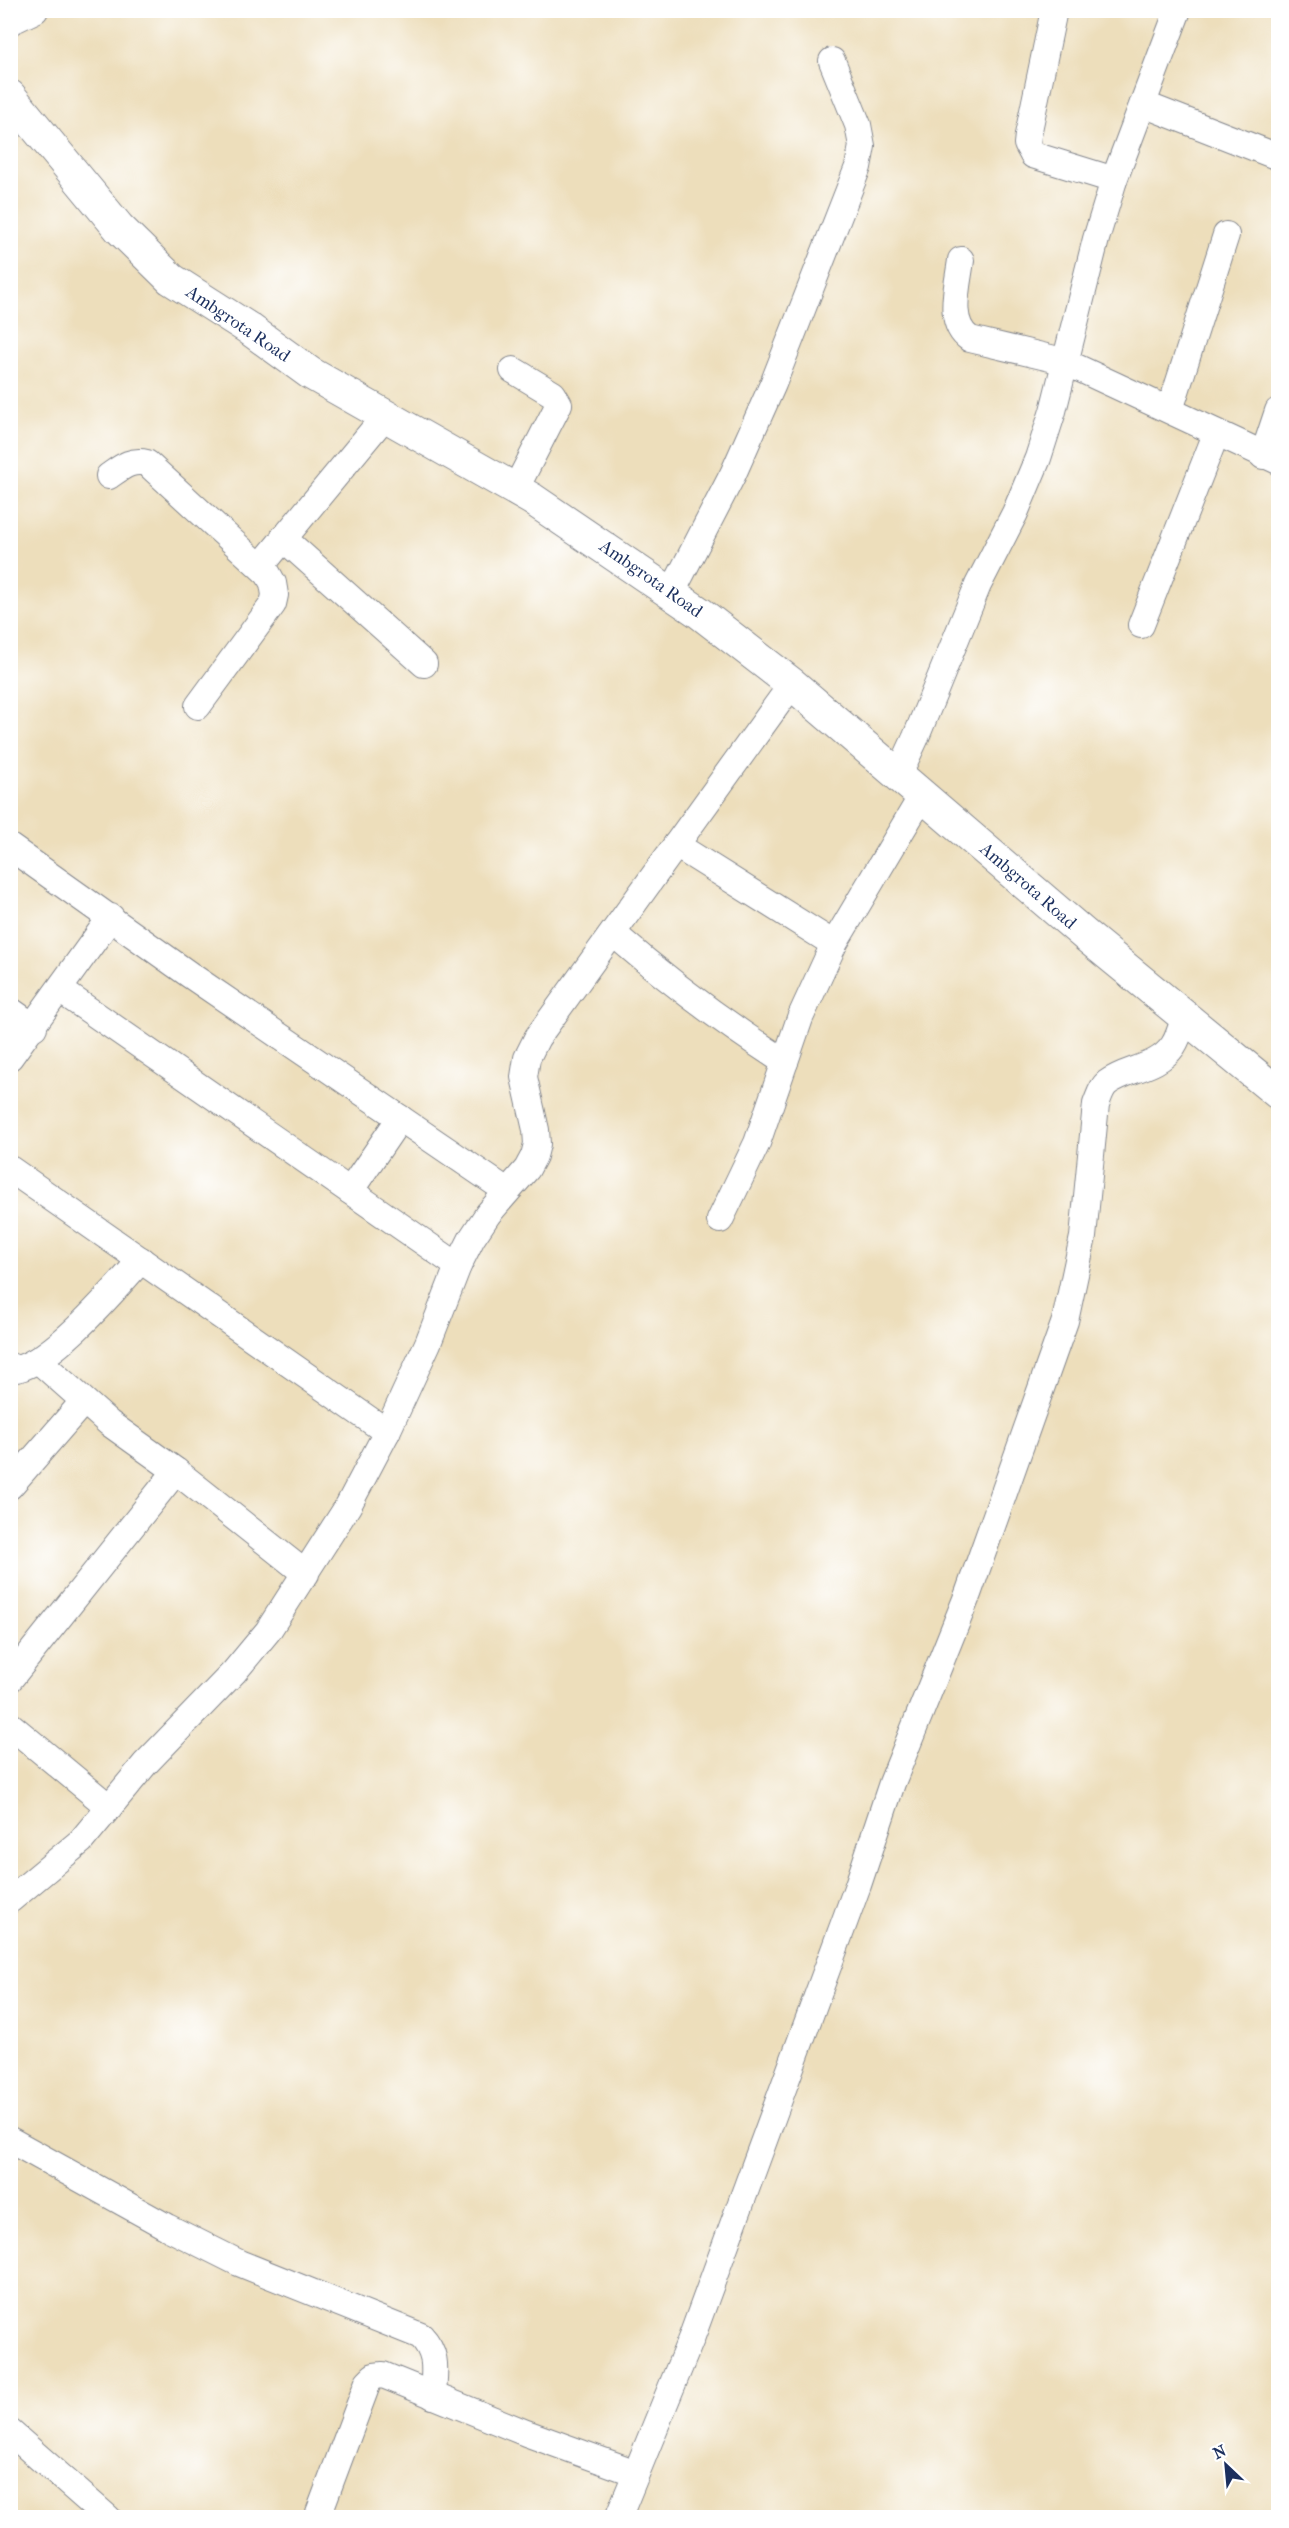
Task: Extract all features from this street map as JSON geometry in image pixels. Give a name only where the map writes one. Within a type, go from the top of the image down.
[{"type":"main road","name":"Ambgrota Road","points":[[10,96],[119,228],[171,279],[263,338],[310,373],[515,490],[582,532],[700,613],[792,684],[1085,935],[1278,1092]]},
{"type":"street","points":[[10,22],[35,10]]},
{"type":"street","points":[[1054,10],[1028,135],[1029,149],[1033,155],[1114,180]]},
{"type":"street","points":[[898,776],[976,591],[1015,513],[1038,458],[1053,411],[1063,361],[1114,180],[1178,10]]},
{"type":"street","points":[[671,594],[733,474],[769,394],[858,167],[862,146],[858,126],[832,61]]},
{"type":"street","points":[[1143,104],[1278,157]]},
{"type":"street","points":[[1170,410],[1226,235]]},
{"type":"street","points":[[961,260],[956,315],[962,333],[970,339],[1063,361],[1271,459],[1278,411]]},
{"type":"street","points":[[513,370],[553,394],[559,404],[515,490]]},
{"type":"street","points":[[261,566],[385,416]]},
{"type":"street","points":[[1141,625],[1216,434]]},
{"type":"street","points":[[109,476],[128,463],[138,461],[147,463],[261,566],[273,583],[275,595],[273,604],[198,706]]},
{"type":"street","points":[[283,538],[424,664]]},
{"type":"street","points":[[10,1900],[81,1841],[146,1764],[234,1672],[268,1631],[306,1574],[348,1506],[387,1432],[472,1238],[507,1191],[527,1169],[534,1156],[537,1144],[536,1130],[524,1077],[527,1058],[537,1038],[792,684]]},
{"type":"street","points":[[720,1220],[757,1143],[800,1018],[834,944],[922,796]]},
{"type":"street","points":[[676,845],[834,944]]},
{"type":"street","points":[[10,847],[190,975],[507,1191]]},
{"type":"street","points":[[10,1057],[34,1027],[111,917]]},
{"type":"street","points":[[614,934],[668,981],[744,1036],[785,1062]]},
{"type":"street","points":[[60,990],[458,1266]]},
{"type":"street","points":[[10,1010],[34,1027]]},
{"type":"street","points":[[618,2517],[703,2307],[858,1885],[892,1783],[968,1594],[1065,1321],[1083,1237],[1096,1104],[1100,1092],[1107,1083],[1149,1065],[1173,1047],[1185,1015]]},
{"type":"street","points":[[350,1191],[400,1118]]},
{"type":"street","points":[[10,1170],[387,1432]]},
{"type":"street","points":[[10,1366],[17,1369],[38,1360],[111,1294],[141,1260]]},
{"type":"street","points":[[38,1360],[109,1423],[176,1471],[306,1574]]},
{"type":"street","points":[[10,1486],[83,1402]]},
{"type":"street","points":[[10,1679],[176,1471]]},
{"type":"street","points":[[10,1725],[109,1808]]},
{"type":"street","points":[[10,2140],[167,2227],[239,2263],[421,2336],[431,2346],[434,2359],[433,2396]]},
{"type":"street","points":[[317,2517],[368,2382],[374,2376],[383,2375],[636,2473]]},
{"type":"street","points":[[10,2432],[108,2517]]}]
